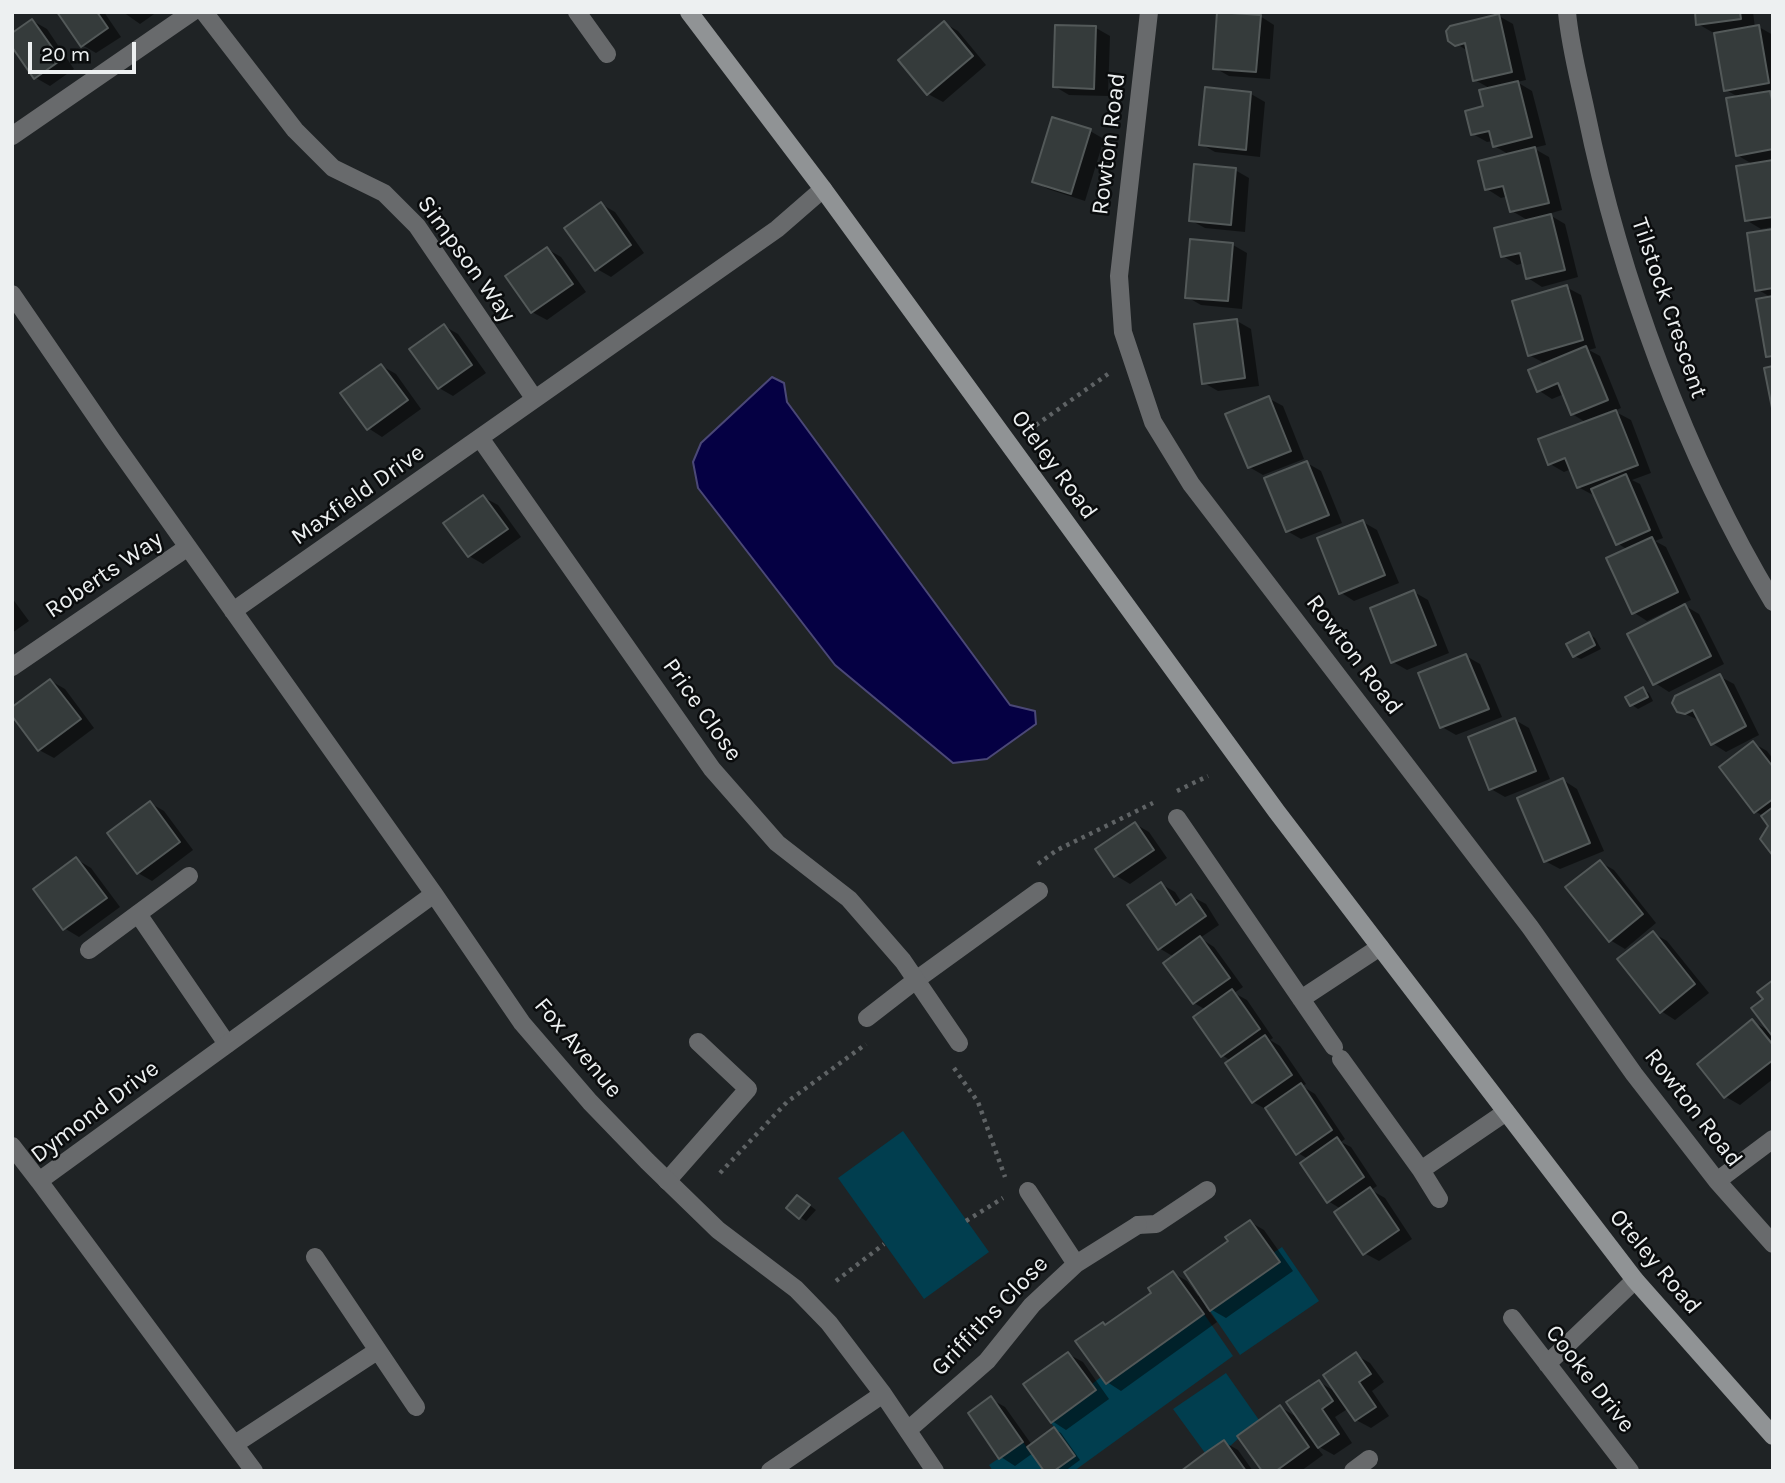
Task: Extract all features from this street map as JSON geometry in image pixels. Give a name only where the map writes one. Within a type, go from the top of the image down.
[{"type":"main road","name":"Oteley Road","points":[[689,12],[823,189],[1277,812],[1635,1280],[1773,1436]]},
{"type":"street","points":[[12,136],[192,12]]},
{"type":"street","name":"Simpson Way","points":[[204,12],[295,130],[332,168],[384,193],[417,226],[534,398]]},
{"type":"street","points":[[577,12],[607,54]]},
{"type":"street","name":"Rowton Road","points":[[1149,12],[1119,276],[1123,331],[1153,422],[1191,484],[1530,927],[1634,1074],[1717,1181],[1773,1244]]},
{"type":"street","name":"Tilstock Crescent","points":[[1567,12],[1596,162],[1632,285],[1687,436],[1752,567],[1773,602]]},
{"type":"street","name":"Maxfield Drive","points":[[233,611],[778,229],[823,189]]},
{"type":"street","points":[[12,294],[233,611]]},
{"type":"street","name":"Price Close","points":[[480,438],[712,769],[777,843],[849,899],[903,961],[959,1043]]},
{"type":"street","name":"Roberts Way","points":[[12,667],[188,547]]},
{"type":"street","name":"Fox Avenue","points":[[233,611],[522,1023],[590,1102],[667,1181],[718,1230],[796,1289],[829,1323],[883,1394],[935,1471]]},
{"type":"street","points":[[1177,818],[1439,1199]]},
{"type":"street","points":[[89,950],[189,876]]},
{"type":"street","points":[[867,1018],[1039,891]]},
{"type":"street","name":"Dymond Drive","points":[[254,1471],[39,1181],[434,894]]},
{"type":"street","points":[[138,914],[227,1044]]},
{"type":"street","points":[[1301,999],[1380,947]]},
{"type":"street","points":[[667,1181],[748,1089],[698,1042]]},
{"type":"street","points":[[1421,1170],[1506,1112]]},
{"type":"street","points":[[1717,1181],[1773,1139]]},
{"type":"street","points":[[12,1146],[39,1181]]},
{"type":"street","name":"Griffiths Close","points":[[908,1430],[988,1361],[1032,1305],[1076,1264],[1138,1226],[1156,1224],[1207,1190]]},
{"type":"street","name":"Griffiths Close","points":[[1019,1192],[1076,1264]]},
{"type":"street","points":[[315,1257],[416,1407]]},
{"type":"street","points":[[1547,1364],[1635,1280]]},
{"type":"street","name":"Cooke Drive","points":[[1512,1318],[1630,1471]]},
{"type":"street","points":[[235,1444],[377,1351]]},
{"type":"street","points":[[770,1471],[883,1394]]},
{"type":"street","points":[[1353,1471],[1369,1459]]},
{"type":"path","points":[[1028,430],[1131,358]]},
{"type":"path","points":[[1173,793],[1208,776]]},
{"type":"path","points":[[1035,866],[1057,850],[1161,799]]},
{"type":"path","points":[[720,1173],[787,1102],[870,1041],[867,1018]]},
{"type":"path","points":[[959,1043],[949,1062],[978,1102],[1006,1180]]},
{"type":"path","points":[[966,1221],[1019,1192]]},
{"type":"path","points":[[836,1281],[884,1244]]},
{"type":"shaded area","points":[[772,377],[784,383],[787,402],[1010,705],[1035,711],[1036,724],[987,759],[953,763],[835,665],[698,488],[693,462],[701,443]]},
{"type":"shaded area","points":[[903,1131],[989,1252],[924,1299],[838,1178]]},
{"type":"shaded area","points":[[1282,1247],[1319,1301],[1240,1355],[1210,1311],[1280,1262],[1273,1253]]},
{"type":"shaded area","points":[[1204,1314],[1233,1356],[1074,1471],[1054,1471],[1075,1456],[1051,1423],[1095,1390],[1092,1384],[1101,1377],[1106,1383]]},
{"type":"shaded area","points":[[1226,1373],[1259,1420],[1229,1447],[1224,1440],[1205,1453],[1173,1409]]},
{"type":"shaded area","points":[[1023,1442],[1044,1471],[993,1471],[989,1465]]},
{"type":"building","points":[[57,12],[97,12],[108,28],[81,47]]},
{"type":"building","points":[[1217,12],[1261,15],[1256,72],[1213,69]]},
{"type":"building","points":[[1695,12],[1740,12],[1741,19],[1696,25]]},
{"type":"building","points":[[1499,14],[1512,72],[1473,81],[1465,43],[1455,46],[1448,41],[1446,31],[1450,26]]},
{"type":"building","points":[[32,19],[61,60],[34,79],[12,47],[12,33]]},
{"type":"building","points":[[944,21],[973,56],[927,95],[898,60]]},
{"type":"building","points":[[1055,25],[1096,26],[1094,89],[1053,87]]},
{"type":"building","points":[[1759,25],[1769,83],[1724,91],[1714,33]]},
{"type":"building","points":[[1518,81],[1532,137],[1493,147],[1489,131],[1471,135],[1465,111],[1483,106],[1479,90]]},
{"type":"building","points":[[1205,87],[1251,92],[1246,150],[1199,145]]},
{"type":"building","points":[[1770,91],[1773,105],[1773,149],[1736,156],[1726,98]]},
{"type":"building","points":[[1052,117],[1091,129],[1071,194],[1032,182]]},
{"type":"building","points":[[1535,147],[1549,203],[1510,212],[1503,186],[1485,190],[1478,161]]},
{"type":"building","points":[[1773,160],[1773,217],[1745,221],[1736,166]]},
{"type":"building","points":[[1194,164],[1236,168],[1231,225],[1189,221]]},
{"type":"building","points":[[601,202],[631,245],[595,271],[564,228]]},
{"type":"building","points":[[1551,214],[1565,270],[1526,279],[1520,253],[1501,257],[1494,228]]},
{"type":"building","points":[[1773,229],[1773,288],[1755,291],[1747,233]]},
{"type":"building","points":[[1190,239],[1233,243],[1228,301],[1185,298]]},
{"type":"building","points":[[547,247],[573,284],[531,313],[505,276]]},
{"type":"building","points":[[1567,285],[1583,340],[1528,356],[1512,301]]},
{"type":"building","points":[[1773,296],[1773,356],[1766,357],[1756,299]]},
{"type":"building","points":[[1237,319],[1245,378],[1202,384],[1194,324]]},
{"type":"building","points":[[444,324],[472,365],[438,389],[409,349]]},
{"type":"building","points":[[1586,346],[1608,400],[1571,415],[1558,383],[1537,392],[1528,370]]},
{"type":"building","points":[[381,364],[408,400],[367,430],[340,393]]},
{"type":"building","points":[[1773,366],[1773,413],[1764,368]]},
{"type":"building","points":[[1269,396],[1291,451],[1248,468],[1225,414]]},
{"type":"building","points":[[1616,410],[1638,465],[1577,488],[1565,458],[1548,465],[1538,439]]},
{"type":"building","points":[[1307,461],[1329,515],[1286,532],[1264,478]]},
{"type":"building","points":[[1626,474],[1650,530],[1616,545],[1591,489]]},
{"type":"building","points":[[483,495],[508,529],[468,557],[443,523]]},
{"type":"building","points":[[1363,520],[1385,575],[1339,594],[1317,538]]},
{"type":"building","points":[[1652,537],[1678,592],[1632,614],[1606,558]]},
{"type":"building","points":[[1414,590],[1436,645],[1391,663],[1370,608]]},
{"type":"building","points":[[1685,604],[1711,656],[1653,685],[1627,634]]},
{"type":"building","points":[[1589,632],[1595,645],[1573,657],[1566,644]]},
{"type":"building","points":[[1466,654],[1489,709],[1440,728],[1418,673]]},
{"type":"building","points":[[1720,674],[1746,726],[1711,745],[1693,710],[1685,714],[1677,712],[1672,703],[1675,696]]},
{"type":"building","points":[[50,679],[81,719],[38,751],[12,716],[12,707]]},
{"type":"building","points":[[1643,687],[1648,697],[1630,706],[1625,697]]},
{"type":"building","points":[[1515,718],[1536,771],[1489,790],[1468,737]]},
{"type":"building","points":[[1753,741],[1773,767],[1773,799],[1754,813],[1719,767]]},
{"type":"building","points":[[1563,778],[1590,843],[1544,862],[1517,798]]},
{"type":"building","points":[[150,801],[180,842],[137,874],[107,833]]},
{"type":"building","points":[[1773,807],[1773,856],[1760,839],[1768,826],[1761,816]]},
{"type":"building","points":[[1135,822],[1154,850],[1114,877],[1095,849]]},
{"type":"building","points":[[76,857],[107,898],[63,930],[33,889]]},
{"type":"building","points":[[1600,860],[1643,914],[1609,942],[1565,887]]},
{"type":"building","points":[[1161,882],[1176,905],[1191,894],[1206,916],[1158,950],[1127,905]]},
{"type":"building","points":[[1653,931],[1695,984],[1660,1013],[1617,959]]},
{"type":"building","points":[[1200,936],[1230,978],[1193,1004],[1163,963]]},
{"type":"building","points":[[1773,980],[1773,1037],[1751,1008],[1763,999],[1757,992]]},
{"type":"building","points":[[1232,989],[1260,1029],[1221,1057],[1193,1017]]},
{"type":"building","points":[[1752,1019],[1773,1045],[1773,1060],[1724,1098],[1697,1064]]},
{"type":"building","points":[[1265,1035],[1292,1075],[1252,1103],[1225,1063]]},
{"type":"building","points":[[1301,1083],[1332,1130],[1296,1155],[1265,1108]]},
{"type":"building","points":[[1337,1137],[1364,1177],[1327,1203],[1300,1163]]},
{"type":"building","points":[[1370,1187],[1399,1230],[1363,1255],[1334,1212]]},
{"type":"building","points":[[797,1195],[810,1205],[799,1219],[786,1208]]},
{"type":"building","points":[[1250,1220],[1280,1262],[1210,1311],[1184,1272],[1228,1241],[1225,1237]]},
{"type":"building","points":[[1173,1271],[1204,1314],[1106,1384],[1075,1341],[1103,1322],[1105,1325],[1151,1293],[1148,1288]]},
{"type":"building","points":[[1068,1352],[1096,1390],[1051,1423],[1023,1384]]},
{"type":"building","points":[[1356,1352],[1371,1374],[1359,1382],[1376,1407],[1355,1421],[1323,1375]]},
{"type":"building","points":[[1319,1380],[1333,1401],[1322,1409],[1339,1434],[1318,1448],[1286,1402]]},
{"type":"building","points":[[991,1396],[1023,1442],[999,1459],[968,1413]]},
{"type":"building","points":[[1280,1405],[1309,1447],[1276,1471],[1262,1471],[1237,1436]]},
{"type":"building","points":[[1054,1427],[1075,1456],[1054,1471],[1044,1471],[1027,1447]]},
{"type":"building","points":[[1224,1440],[1246,1471],[1181,1471],[1205,1453]]}]
